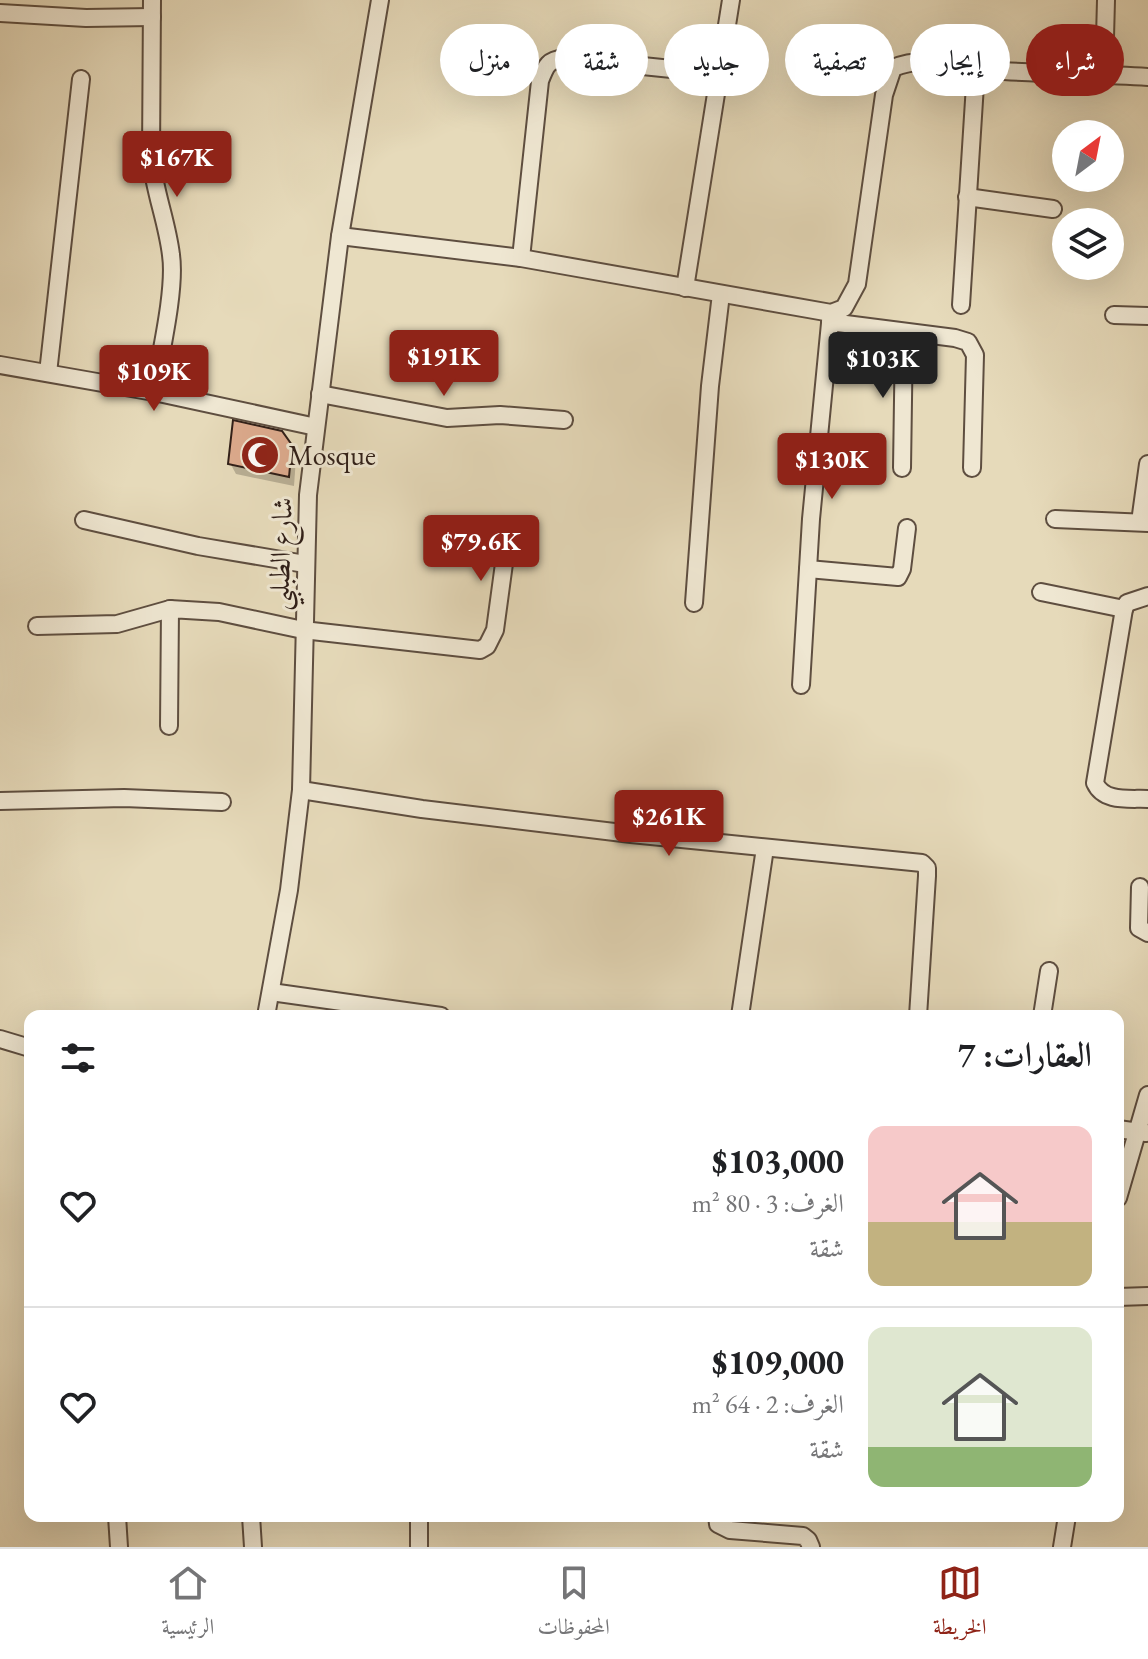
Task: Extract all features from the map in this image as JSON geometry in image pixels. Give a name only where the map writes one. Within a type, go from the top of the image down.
[{"type":"street","name":"شارع الطبلبي","points":[[267,1010],[289,890],[301,790],[308,495],[340,236],[380,0]]},
{"type":"street","points":[[727,24],[731,0]]},
{"type":"street","points":[[1105,24],[1106,0]]},
{"type":"street","points":[[0,13],[86,18],[152,8],[151,157],[153,182],[167,231],[172,273],[154,392]]},
{"type":"street","points":[[521,258],[540,81],[546,65],[565,58],[664,68]]},
{"type":"street","points":[[801,685],[815,474],[830,318],[844,308],[857,284],[884,95],[893,68],[910,62]]},
{"type":"street","points":[[1124,76],[1148,77]]},
{"type":"street","points":[[48,373],[81,79]]},
{"type":"street","points":[[685,288],[716,96]]},
{"type":"street","points":[[961,305],[974,96]]},
{"type":"street","points":[[967,197],[1052,209]]},
{"type":"street","points":[[340,236],[521,258],[968,342],[975,355],[972,468]]},
{"type":"street","points":[[694,603],[710,386],[721,294]]},
{"type":"street","points":[[1114,315],[1148,316]]},
{"type":"street","points":[[902,468],[904,332]]},
{"type":"street","points":[[0,365],[154,392],[316,427]]},
{"type":"street","points":[[320,394],[447,418],[500,415],[564,420]]},
{"type":"street","points":[[1055,519],[1144,523],[1148,464]]},
{"type":"street","points":[[84,520],[198,546],[305,564]]},
{"type":"street","points":[[808,569],[898,577],[902,569],[907,528]]},
{"type":"street","points":[[37,626],[117,624],[170,609],[219,612],[303,630],[480,650],[492,639],[495,630],[508,534]]},
{"type":"street","points":[[1041,592],[1124,609]]},
{"type":"street","points":[[1148,596],[1127,603],[1124,609],[1095,783],[1098,790],[1111,797],[1148,799]]},
{"type":"street","points":[[169,726],[170,609]]},
{"type":"street","points":[[301,790],[451,812],[765,848],[917,861],[925,865],[927,876],[918,1010]]},
{"type":"street","points":[[0,801],[124,798],[222,802]]},
{"type":"street","points":[[741,1010],[765,848]]},
{"type":"street","points":[[1140,887],[1139,928],[1148,933]]},
{"type":"street","points":[[1043,1010],[1049,971]]},
{"type":"street","points":[[271,992],[398,1010]]},
{"type":"street","points":[[0,1039],[24,1046]]},
{"type":"street","points":[[1124,1182],[1143,1132],[1148,1095]]},
{"type":"street","points":[[1124,1297],[1148,1296]]},
{"type":"street","points":[[117,1522],[119,1547]]},
{"type":"street","points":[[251,1522],[253,1547]]},
{"type":"street","points":[[419,1522],[419,1547]]},
{"type":"street","points":[[718,1522],[730,1530],[803,1536],[811,1547]]},
{"type":"street","points":[[1062,1547],[1066,1522]]},
{"type":"building","name":"Mosque","points":[[233,420],[282,431],[292,445],[289,477],[228,464]]},
{"type":"place","name":"Mosque","points":[[260,455]]}]
